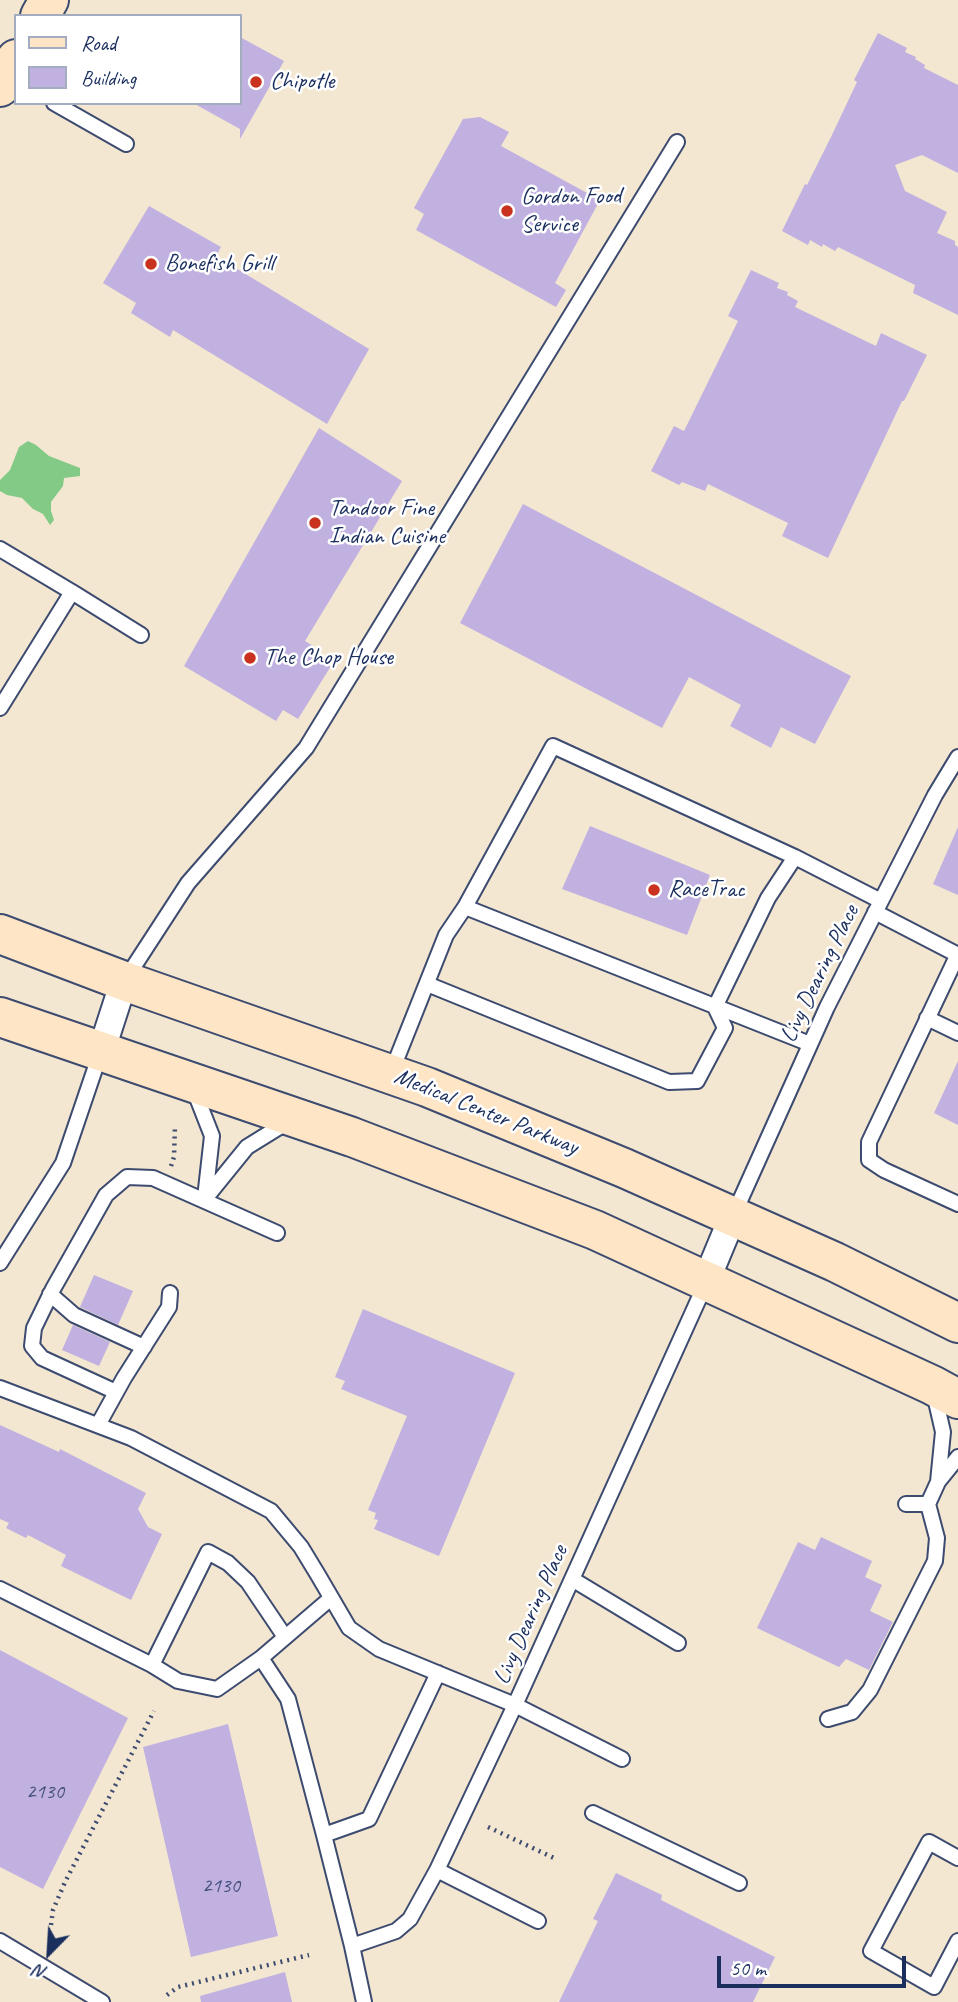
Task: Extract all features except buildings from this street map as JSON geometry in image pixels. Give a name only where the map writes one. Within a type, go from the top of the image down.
[{"type":"main road","name":"Medical Center Parkway","points":[[0,934],[124,981],[427,1087],[733,1216],[958,1322]]},
{"type":"main road","points":[[0,1017],[352,1137],[595,1230],[945,1392]]},
{"type":"street","points":[[101,1052],[124,981]]},
{"type":"street","points":[[706,1281],[733,1216]]},
{"type":"lane","points":[[58,105],[126,144]]},
{"type":"lane","points":[[124,981],[188,883],[306,748],[677,142]]},
{"type":"lane","points":[[0,549],[141,635]]},
{"type":"lane","points":[[0,708],[72,592]]},
{"type":"lane","points":[[391,1074],[446,935],[465,907],[553,746],[795,858],[958,955],[869,1142],[869,1160],[884,1170],[958,1204]]},
{"type":"lane","name":"Livy Dearing Place","points":[[733,1216],[827,1007],[935,795],[958,757]]},
{"type":"lane","points":[[427,984],[670,1082],[697,1081],[724,1028],[715,1007],[768,898],[795,858]]},
{"type":"lane","points":[[465,907],[810,1044]]},
{"type":"lane","points":[[927,1018],[958,1033]]},
{"type":"lane","points":[[0,1263],[63,1163],[101,1052]]},
{"type":"lane","points":[[191,1082],[212,1136],[204,1200]]},
{"type":"lane","points":[[204,1200],[247,1147],[295,1117]]},
{"type":"lane","points":[[116,1392],[42,1358],[32,1346],[34,1328],[50,1294],[106,1195],[127,1177],[153,1178],[276,1233]]},
{"type":"lane","name":"Livy Dearing Place","points":[[0,1388],[131,1438],[271,1511],[299,1545],[349,1628],[379,1649],[515,1705],[706,1281]]},
{"type":"lane","points":[[98,1425],[169,1307],[170,1293]]},
{"type":"lane","points":[[50,1294],[74,1315],[144,1347]]},
{"type":"lane","points":[[938,1482],[945,1392]]},
{"type":"lane","points":[[828,1719],[852,1712],[870,1690],[935,1561],[937,1538],[928,1504],[938,1482],[958,1457]]},
{"type":"lane","points":[[906,1504],[928,1504]]},
{"type":"lane","points":[[152,1665],[208,1552],[228,1563],[248,1582],[285,1637]]},
{"type":"lane","points":[[572,1579],[678,1643]]},
{"type":"lane","points":[[0,1589],[152,1665],[178,1681],[217,1689],[261,1658],[331,1598]]},
{"type":"lane","points":[[261,1658],[288,1699],[352,1946],[363,2002]]},
{"type":"lane","points":[[324,1835],[369,1819],[438,1673]]},
{"type":"lane","points":[[352,1946],[396,1931],[410,1919],[437,1870],[515,1705],[622,1759]]},
{"type":"lane","points":[[593,1813],[739,1883]]},
{"type":"lane","points":[[958,1858],[929,1842],[871,1951],[934,1987],[958,1941]]},
{"type":"lane","points":[[437,1870],[538,1921]]},
{"type":"lane","points":[[0,1941],[103,2002]]},
{"type":"path","points":[[169,1171],[174,1157],[175,1125]]},
{"type":"path","points":[[51,1925],[53,1910],[65,1882],[154,1711]]},
{"type":"path","points":[[488,1827],[554,1858]]},
{"type":"path","points":[[167,1995],[178,1987],[309,1955]]},
{"type":"green space","points":[[28,441],[49,456],[80,468],[80,476],[64,478],[63,486],[51,502],[54,520],[50,525],[43,514],[22,498],[0,491],[0,480],[10,470],[19,447]]},
{"type":"place","name":"Chipotle","points":[[256,82]]},
{"type":"place","name":"Gordon Food Service","points":[[507,211]]},
{"type":"place","name":"Bonefish Grill","points":[[151,264]]},
{"type":"place","name":"Tandoor Fine Indian Cuisine","points":[[315,523]]},
{"type":"place","name":"The Chop House","points":[[250,658]]},
{"type":"place","name":"RaceTrac","points":[[654,890]]}]
